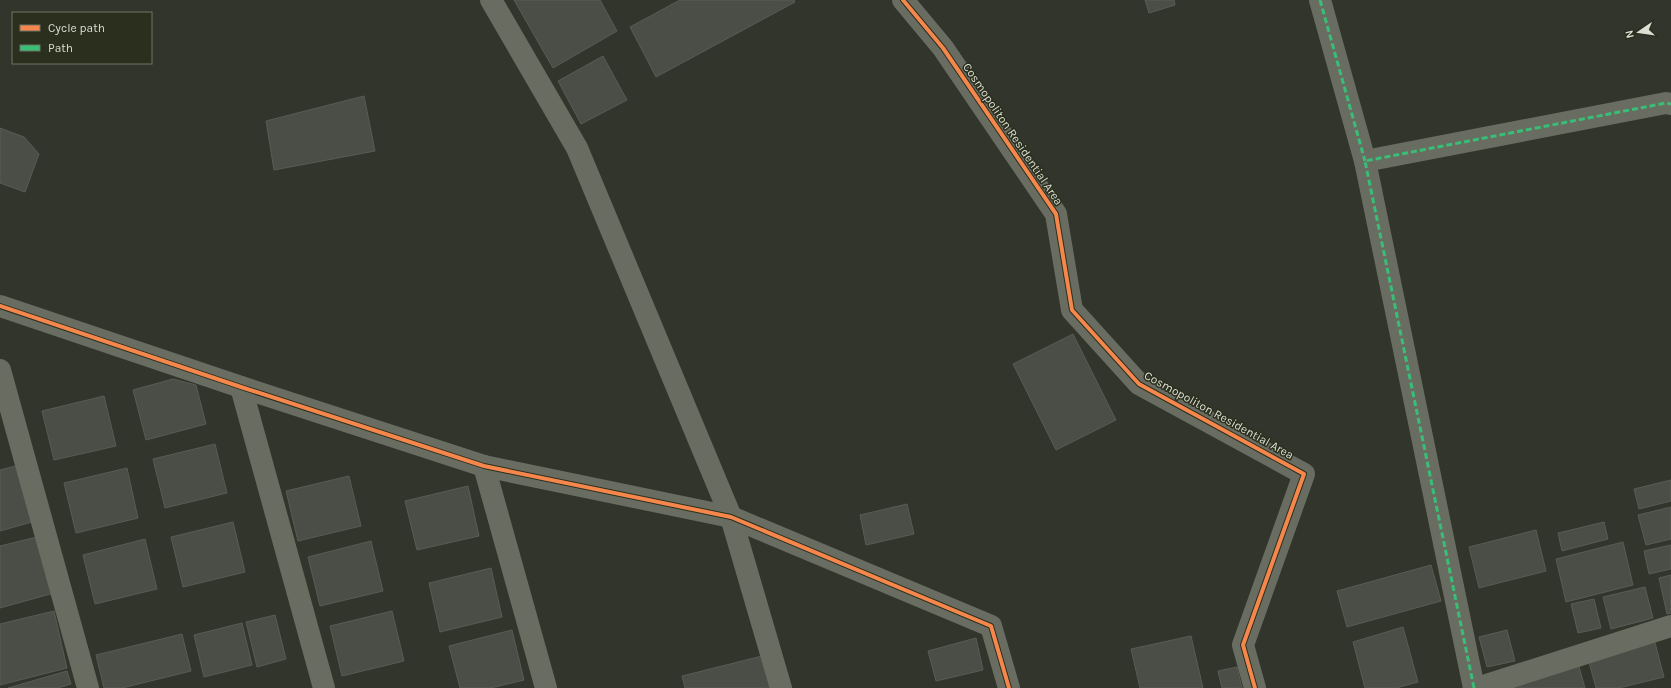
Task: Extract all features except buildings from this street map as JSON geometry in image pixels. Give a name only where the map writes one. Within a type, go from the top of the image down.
[{"type":"street","points":[[491,0],[577,148],[731,517],[781,688]]},
{"type":"street","name":"Cosmopoliton Residential Area","points":[[902,0],[943,48],[1056,214],[1072,310],[1139,384],[1304,474],[1243,646],[1255,688]]},
{"type":"street","points":[[1320,0],[1365,161],[1476,688],[1671,626]]},
{"type":"street","points":[[1365,161],[1658,104],[1671,104]]},
{"type":"street","points":[[0,306],[241,387],[484,466],[731,517],[991,626],[1009,688]]},
{"type":"street","points":[[0,370],[88,688]]},
{"type":"street","points":[[241,387],[324,688]]},
{"type":"street","points":[[0,410],[16,429]]},
{"type":"street","points":[[484,466],[546,688]]},
{"type":"marked path","points":[[1320,0],[1365,161]]},
{"type":"marked path","points":[[1474,688],[1365,161],[1666,103],[1671,104]]},
{"type":"cycle path","points":[[903,0],[943,48],[1056,214],[1072,310],[1139,384],[1304,474],[1243,645],[1255,688]]},
{"type":"cycle path","points":[[0,306],[241,387],[484,466],[731,517],[991,626],[1009,688]]}]
